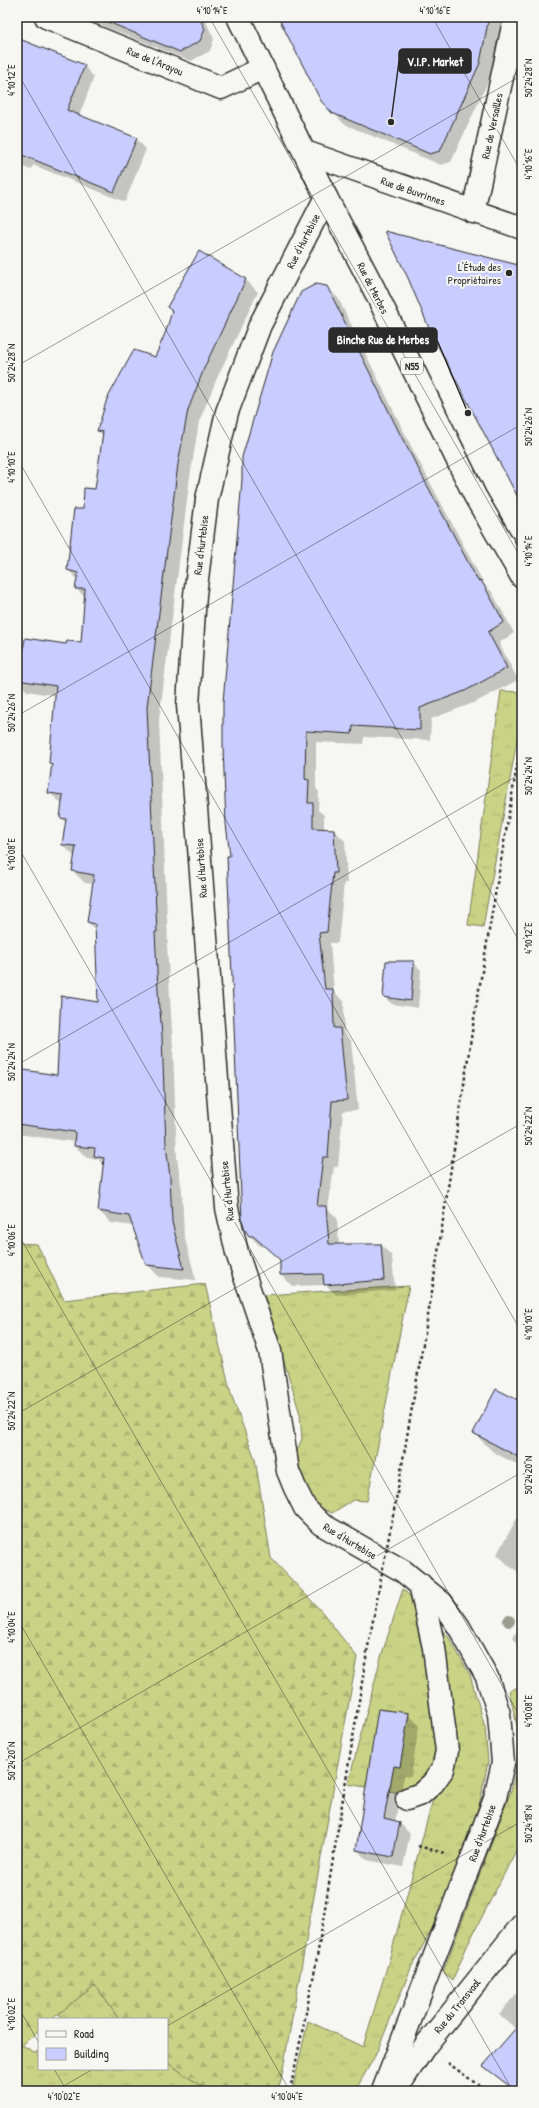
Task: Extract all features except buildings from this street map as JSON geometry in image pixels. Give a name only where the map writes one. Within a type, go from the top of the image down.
[{"type":"street","name":"Rue de l'Arayou","points":[[46,17],[221,88],[263,68]]},
{"type":"street","name":"Rue de Merbes","points":[[238,17],[475,496],[522,577]]},
{"type":"street","name":"Rue de Versailles","points":[[473,212],[515,17]]},
{"type":"street","name":"Rue de Buvrinnes","points":[[305,152],[522,228]]},
{"type":"street","name":"Rue d'Hurtebise","points":[[326,197],[260,325],[227,412],[207,499],[196,595],[188,705],[227,1208],[237,1253],[270,1351],[288,1471],[306,1508],[321,1524],[403,1571],[442,1603],[463,1634],[487,1677],[499,1714],[503,1763],[495,1798],[383,2091]]},
{"type":"street","points":[[407,1799],[421,1794],[433,1784],[443,1769],[447,1751],[434,1648],[429,1632],[420,1584]]},
{"type":"street","name":"Rue du Transvaal","points":[[395,2091],[425,2046],[522,1925]]},
{"type":"path","points":[[290,2091],[315,1969],[367,1652],[397,1494],[431,1298],[474,1018],[522,736]]},
{"type":"path","points":[[425,2046],[486,2091]]},
{"type":"green space","points":[[501,691],[522,692],[522,713],[483,927],[468,925]]},
{"type":"green space","points":[[17,1243],[37,1244],[64,1300],[205,1284],[231,1394],[255,1459],[271,1558],[322,1612],[357,1657],[281,2080],[277,2091],[208,2091],[168,2063],[168,2018],[118,2018],[95,1985],[53,2018],[38,2018],[38,2031],[17,2050]]},
{"type":"green space","points":[[409,1286],[367,1501],[353,1500],[332,1513],[309,1503],[297,1477],[297,1450],[302,1439],[300,1414],[264,1295]]},
{"type":"green space","points":[[403,1589],[448,1636],[470,1675],[485,1727],[488,1762],[480,1801],[454,1887],[411,1968],[376,2054],[355,2091],[292,2091],[308,2021],[363,2047],[390,1957],[433,1799],[348,1784],[381,1657]]},
{"type":"green space","points":[[519,1687],[522,1689],[522,1839],[467,1946],[453,1980],[443,1972],[512,1788],[518,1755],[517,1726],[509,1691]]},
{"type":"green space","points":[[95,1985],[118,2018],[61,2018],[59,2012]]},
{"type":"green space","points":[[22,2045],[34,2052],[38,2052],[38,2070],[168,2070],[168,2063],[208,2091],[17,2091],[17,2050]]},
{"type":"place","name":"V.I.P. Market","points":[[391,122]]},
{"type":"place","name":"L'Étude des Propriétaires","points":[[509,273]]},
{"type":"place","name":"Binche Rue de Merbes","points":[[468,413]]}]
